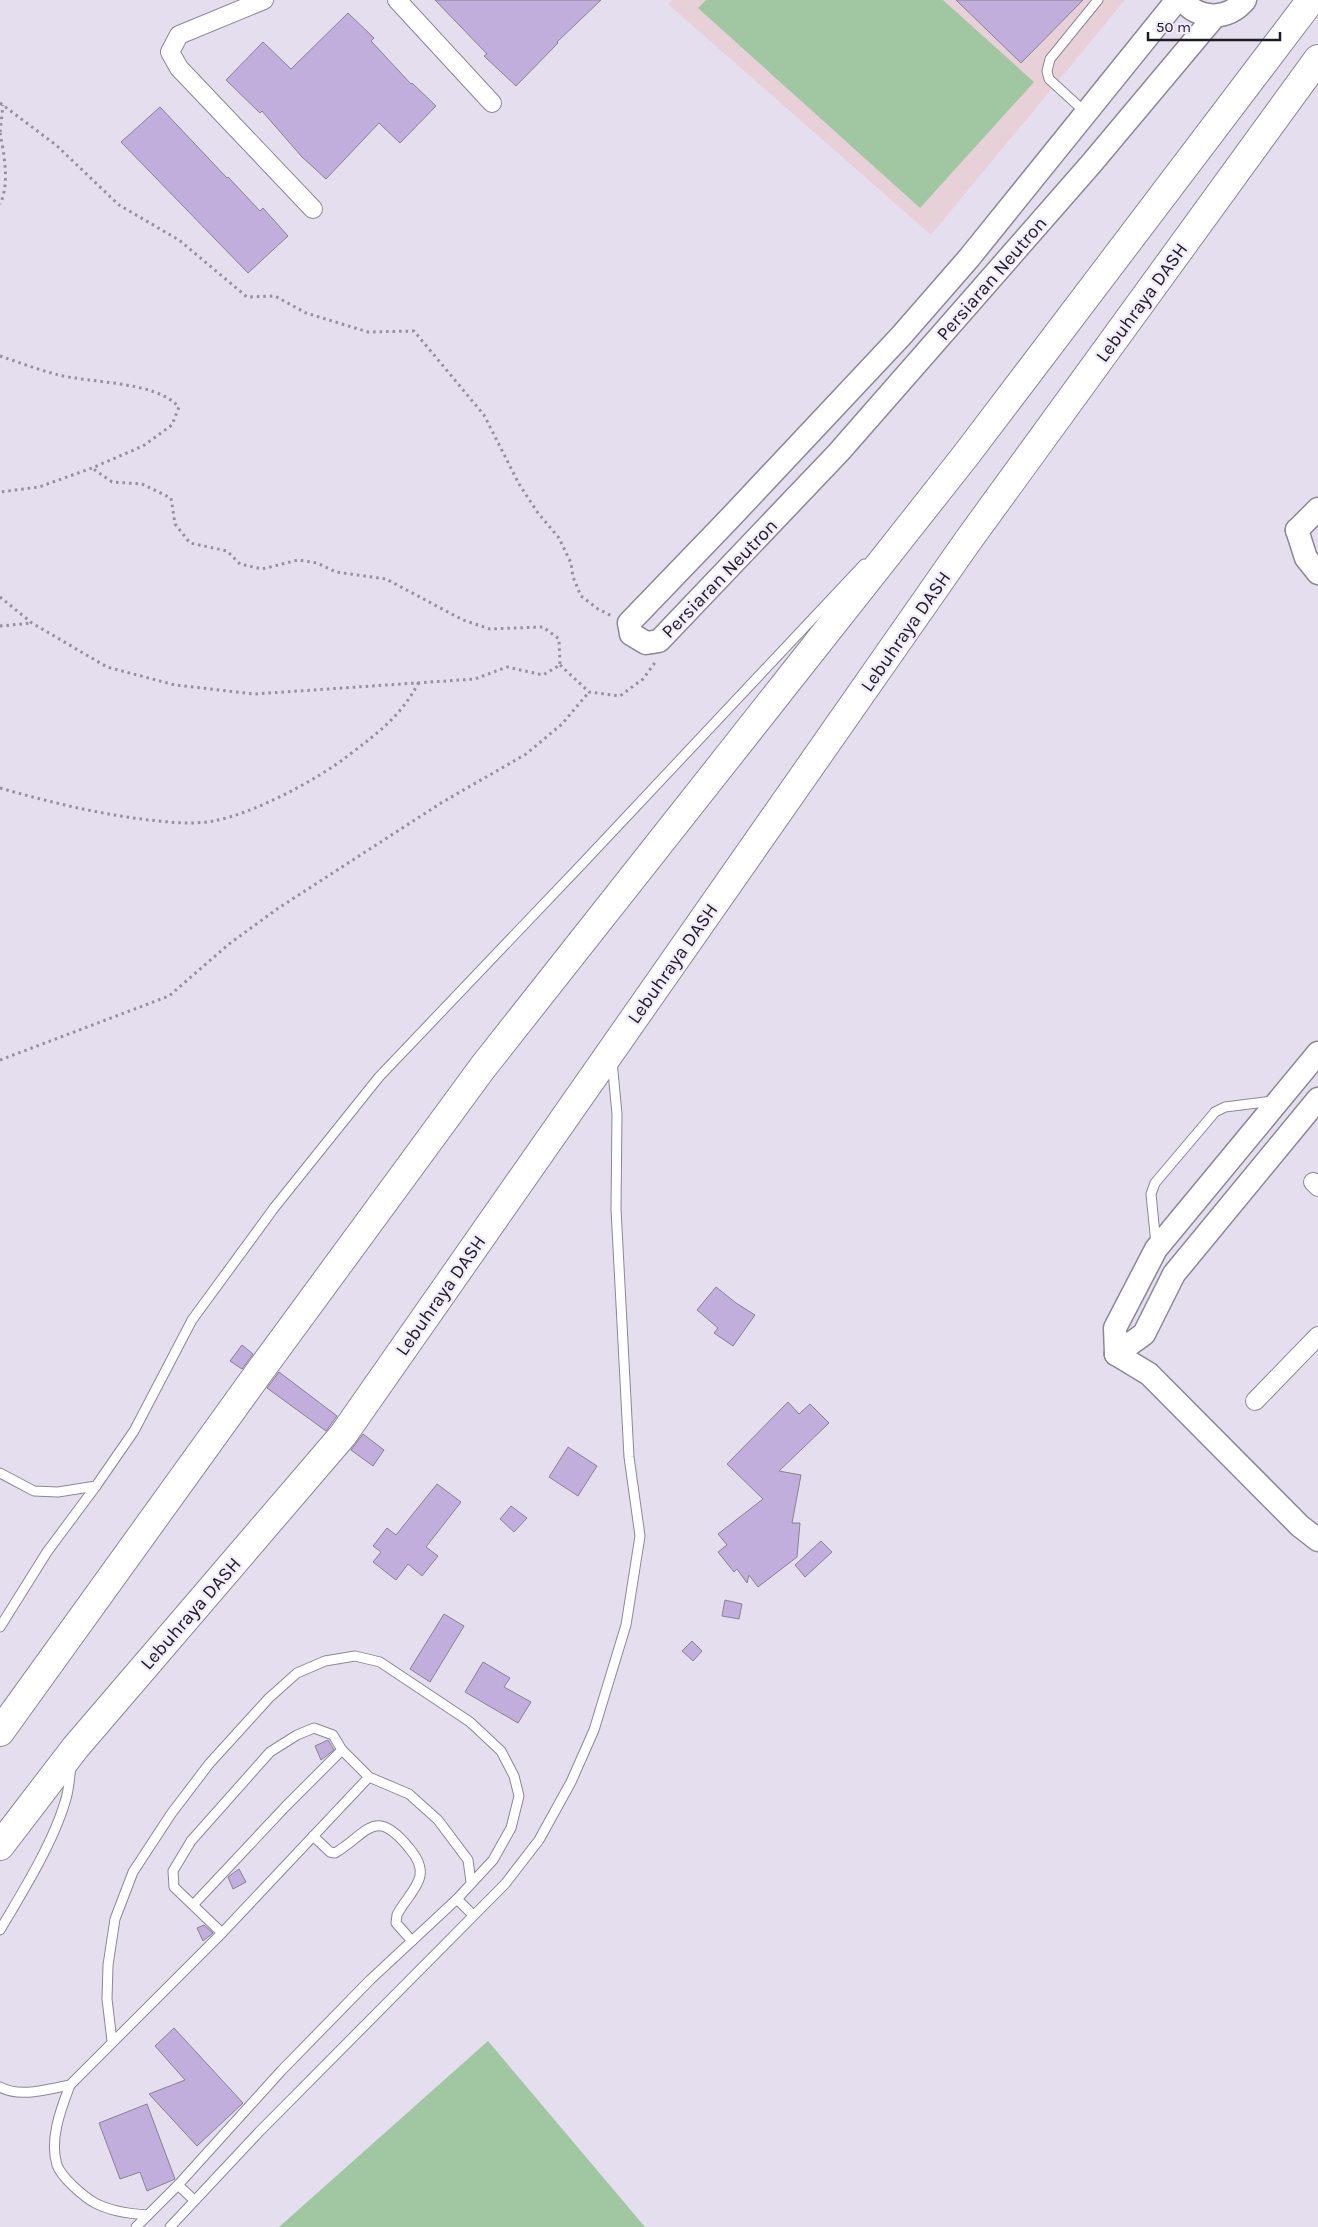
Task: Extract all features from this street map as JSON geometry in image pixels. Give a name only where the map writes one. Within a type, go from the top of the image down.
[{"type":"highway","points":[[0,1732],[260,1371],[483,1067],[966,455],[1311,0]]},
{"type":"highway","name":"Lebuhraya DASH","points":[[0,1846],[75,1748],[343,1435],[967,542],[1318,59]]},
{"type":"street","points":[[264,0],[179,34],[170,52],[179,68],[313,209]]},
{"type":"street","points":[[397,0],[492,103]]},
{"type":"street","name":"Persiaran Neutron","points":[[1177,0],[1134,56],[1085,112],[969,258],[901,336],[731,518],[628,623],[631,634],[646,642],[659,641],[846,444],[1091,164],[1214,16]]},
{"type":"street","points":[[1182,0],[1188,8],[1201,14],[1214,16],[1228,13],[1240,6],[1245,0]]},
{"type":"street","points":[[1297,530],[1318,509]]},
{"type":"street","points":[[1297,530],[1318,537]]},
{"type":"street","points":[[1297,530],[1306,558],[1318,573]]},
{"type":"street","points":[[1116,1354],[1115,1328],[1156,1249],[1318,1053]]},
{"type":"street","points":[[1116,1354],[1144,1334],[1174,1274],[1318,1099]]},
{"type":"street","points":[[1255,1401],[1318,1336]]},
{"type":"street","points":[[1116,1354],[1149,1374],[1300,1526],[1318,1540]]},
{"type":"lane","points":[[1085,112],[1049,79],[1047,71],[1050,59],[1098,0]]},
{"type":"lane","points":[[885,541],[966,455]]},
{"type":"lane","points":[[0,1627],[47,1552],[134,1431],[192,1320],[274,1208],[378,1077],[596,850],[872,556]]},
{"type":"lane","points":[[170,2227],[194,2200],[505,1884],[539,1840],[571,1782],[594,1730],[626,1625],[640,1536],[629,1457],[616,1209],[616,1114],[611,1050]]},
{"type":"lane","points":[[1156,1249],[1151,1194],[1155,1183],[1178,1155],[1215,1112],[1225,1107],[1279,1101]]},
{"type":"lane","points":[[0,1473],[34,1490],[58,1492],[96,1486]]},
{"type":"lane","points":[[112,2041],[108,1998],[108,1965],[114,1919],[133,1872],[171,1814],[209,1764],[269,1698],[297,1673],[325,1661],[355,1656],[380,1662],[470,1722],[501,1751],[514,1776],[519,1796],[511,1828],[494,1860],[412,1942],[370,1980],[282,2070],[178,2185],[136,2227]]},
{"type":"lane","points":[[222,1933],[194,1904],[174,1887],[173,1871],[191,1841],[270,1752],[297,1735],[314,1728],[333,1735],[342,1750],[369,1777],[409,1794],[438,1820],[468,1860],[471,1882]]},
{"type":"lane","points":[[0,1930],[41,1856],[65,1802],[75,1748]]},
{"type":"lane","points":[[194,1904],[286,1806],[342,1750]]},
{"type":"lane","points":[[148,2215],[131,2214],[95,2203],[68,2182],[57,2166],[55,2143],[60,2113],[70,2085],[222,1933],[369,1777]]},
{"type":"lane","points":[[314,1836],[330,1852],[335,1853],[365,1829],[380,1825],[390,1828],[402,1840],[421,1866],[420,1878],[397,1915],[396,1923],[412,1942]]},
{"type":"lane","points":[[456,1899],[474,1915]]},
{"type":"lane","points":[[0,2087],[6,2090],[36,2092],[70,2085]]},
{"type":"lane","points":[[178,2185],[194,2200]]},
{"type":"path","points":[[0,204],[4,196],[4,155],[0,132],[2,104]]},
{"type":"path","points":[[2,104],[56,145],[119,205],[179,240],[248,297],[275,296],[306,313],[368,332],[414,331],[484,415],[519,484],[538,513],[559,538],[571,563],[573,578],[581,596],[598,609],[628,623]]},
{"type":"path","points":[[0,356],[55,374],[151,389],[170,397],[179,407],[172,425],[143,446],[92,468],[39,486],[0,492]]},
{"type":"path","points":[[92,468],[112,482],[142,484],[171,498],[176,524],[190,543],[227,551],[240,564],[262,569],[298,560],[316,563],[336,572],[386,579],[463,620],[490,629],[523,626],[543,627],[559,639],[560,665],[589,692],[620,696],[643,679],[658,658],[659,641]]},
{"type":"path","points":[[0,596],[32,623],[107,667],[175,685],[254,694],[475,678],[507,667],[543,675],[560,665]]},
{"type":"path","points":[[0,626],[32,623]]},
{"type":"path","points":[[0,788],[109,815],[178,823],[213,822],[262,805],[331,768],[381,730],[408,704],[420,682]]},
{"type":"path","points":[[0,1060],[169,996],[229,944],[277,909],[440,803],[526,754],[562,724],[589,692]]},
{"type":"shaded area","points":[[672,0],[1125,0],[931,235],[668,4]]},
{"type":"green space","points":[[706,0],[943,0],[1034,82],[920,208],[698,8]]},
{"type":"green space","points":[[488,2041],[645,2227],[279,2227]]},
{"type":"building","points":[[435,0],[601,0],[557,42],[516,86],[484,56],[487,54]]},
{"type":"building","points":[[956,0],[1083,0],[1021,63]]},
{"type":"building","points":[[348,13],[374,38],[371,41],[411,84],[436,106],[400,143],[379,123],[326,179],[302,157],[262,111],[260,113],[226,80],[263,42],[291,69]]},
{"type":"building","points":[[160,107],[227,178],[260,211],[263,208],[288,236],[248,273],[121,142]]},
{"type":"building","points":[[716,1287],[755,1315],[733,1346],[714,1333],[718,1328],[697,1310]]},
{"type":"building","points":[[242,1345],[253,1354],[242,1369],[230,1361]]},
{"type":"building","points":[[279,1372],[337,1416],[326,1431],[267,1388]]},
{"type":"building","points":[[788,1402],[799,1414],[810,1404],[829,1423],[779,1471],[801,1475],[792,1523],[800,1523],[797,1557],[758,1587],[749,1575],[747,1583],[737,1569],[734,1572],[718,1552],[727,1545],[718,1534],[763,1499],[727,1464]]},
{"type":"building","points":[[363,1434],[384,1450],[373,1466],[351,1450]]},
{"type":"building","points":[[568,1447],[597,1466],[578,1496],[549,1477]]},
{"type":"building","points":[[437,1484],[461,1502],[426,1547],[438,1556],[422,1576],[408,1564],[396,1580],[373,1562],[381,1552],[373,1546],[387,1528],[396,1535]]},
{"type":"building","points":[[511,1506],[527,1518],[514,1532],[500,1519]]},
{"type":"building","points":[[821,1541],[832,1552],[805,1577],[795,1565]]},
{"type":"building","points":[[725,1600],[742,1604],[739,1619],[722,1616]]},
{"type":"building","points":[[444,1614],[464,1626],[430,1682],[410,1669]]},
{"type":"building","points":[[692,1641],[702,1651],[693,1661],[682,1651]]},
{"type":"building","points":[[483,1662],[510,1678],[504,1687],[531,1702],[518,1723],[465,1692]]},
{"type":"building","points":[[328,1740],[334,1750],[321,1760],[315,1746]]},
{"type":"building","points":[[239,1869],[246,1882],[233,1889],[228,1877]]},
{"type":"building","points":[[204,1925],[213,1933],[203,1941],[197,1928]]},
{"type":"building","points":[[174,2028],[243,2103],[197,2146],[149,2094],[185,2080],[155,2046]]},
{"type":"building","points":[[147,2104],[175,2179],[147,2191],[140,2172],[120,2179],[99,2123]]}]
